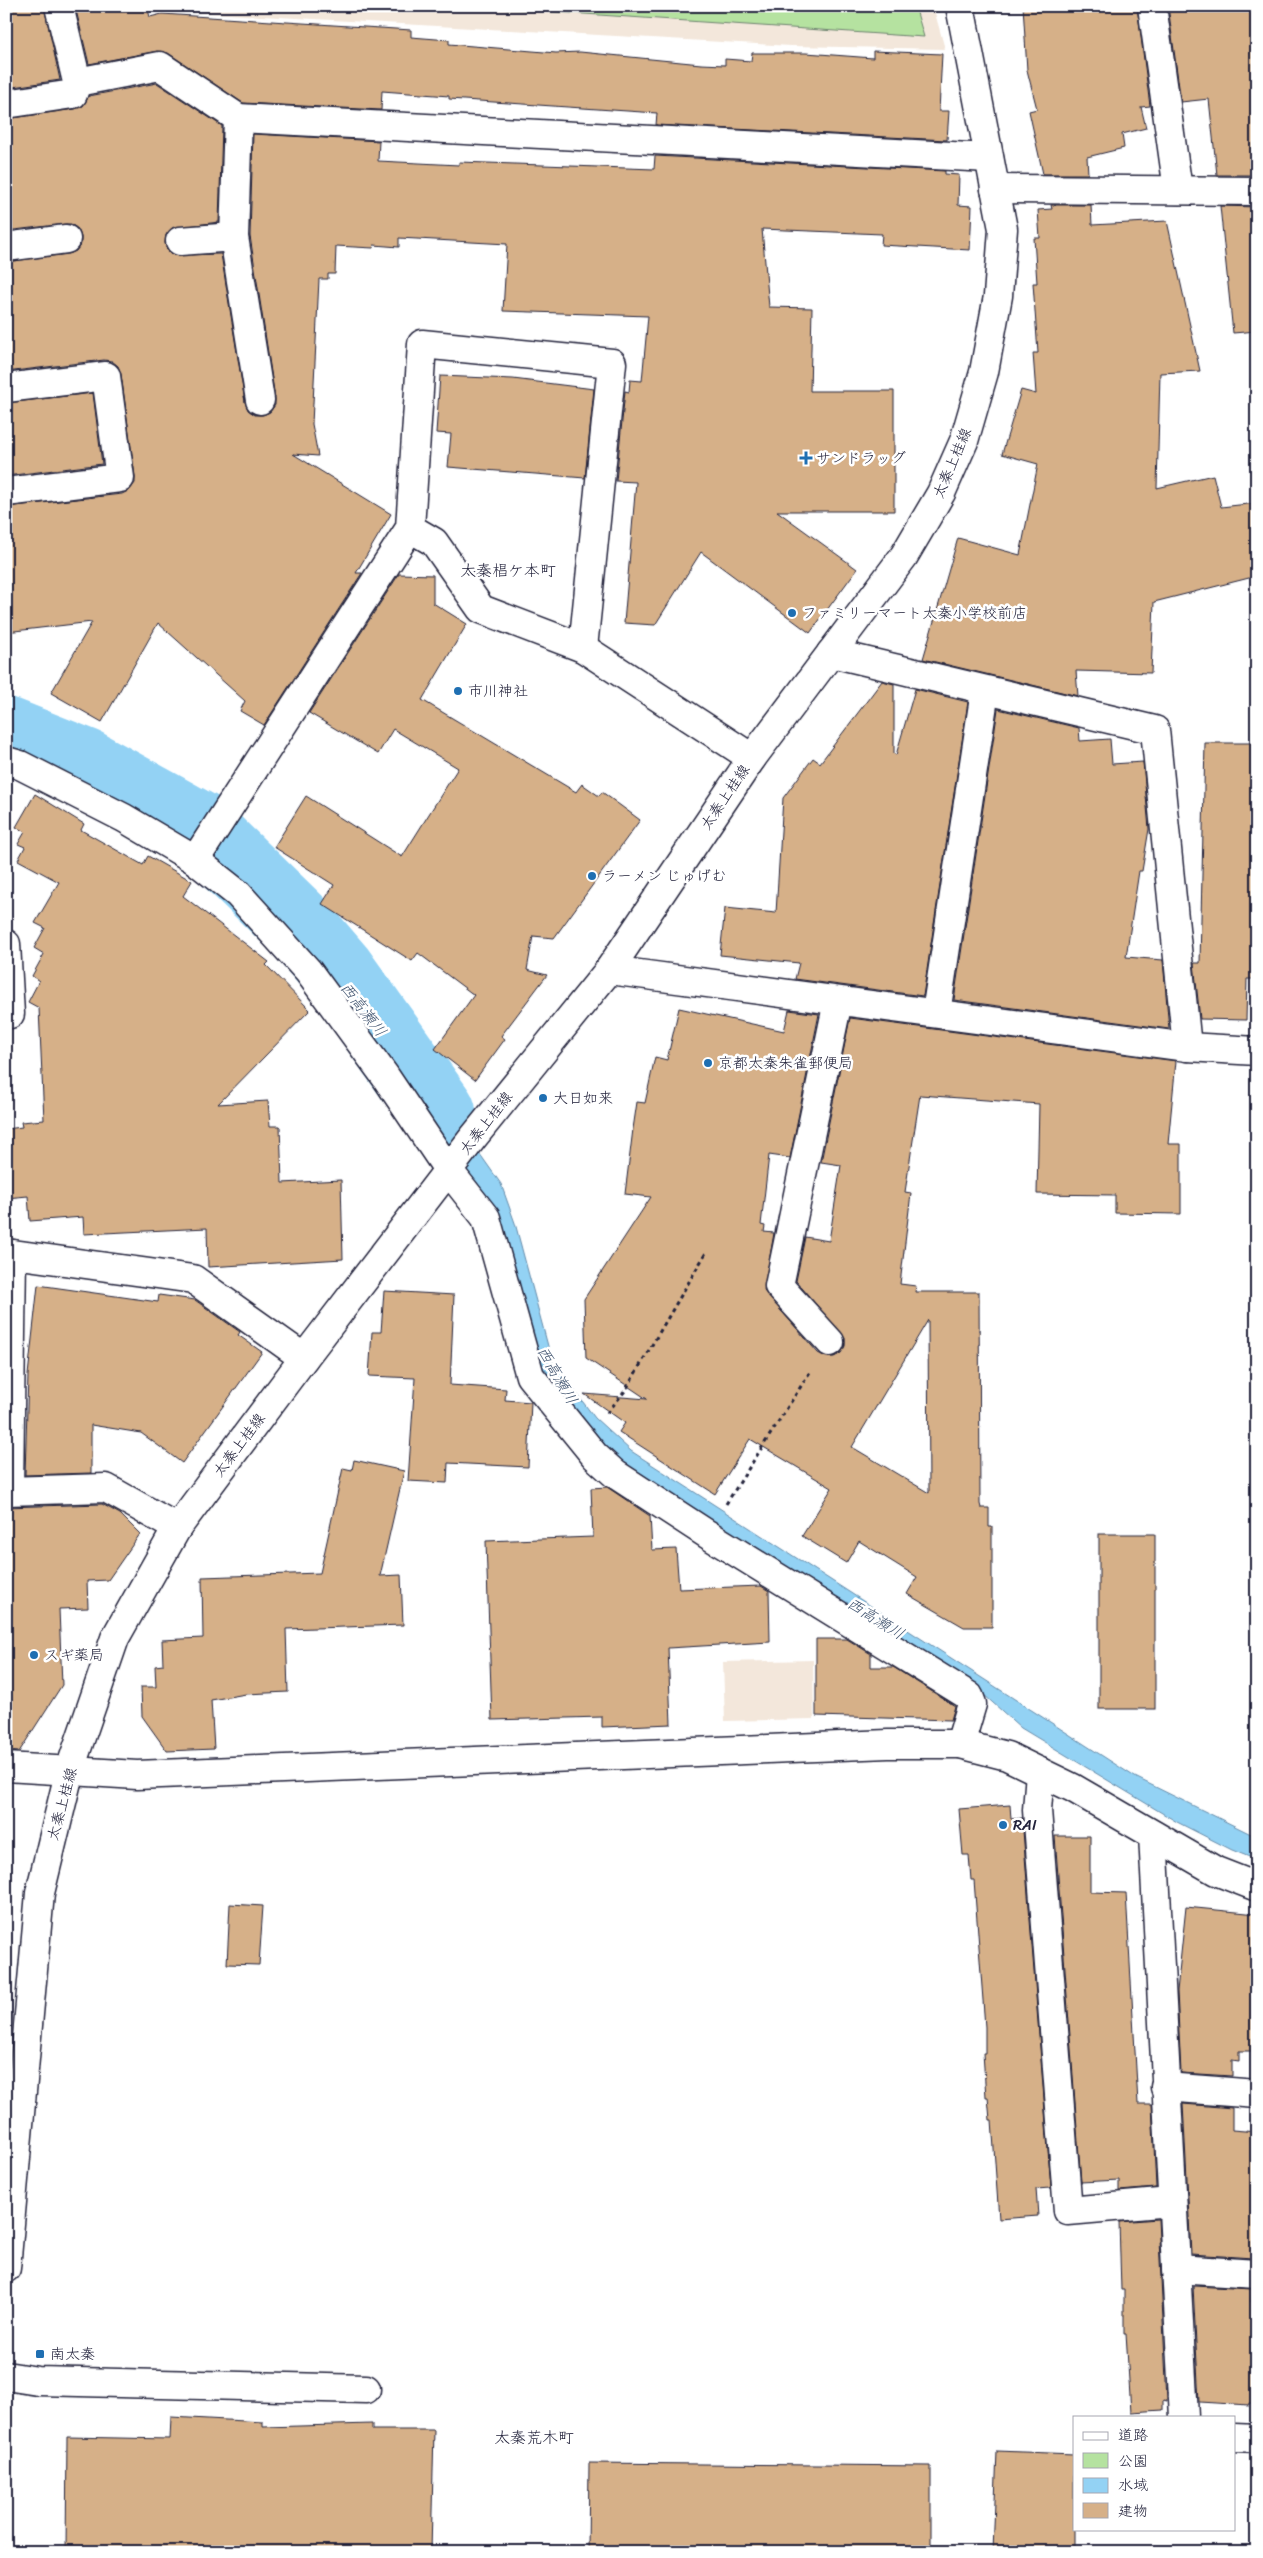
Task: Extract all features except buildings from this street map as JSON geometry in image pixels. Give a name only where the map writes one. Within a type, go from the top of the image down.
[{"type":"street","points":[[6,104],[73,94],[77,82],[59,6]]},
{"type":"street","name":"太秦上桂線","points":[[6,2268],[40,1893],[70,1769],[114,1638],[177,1528],[304,1358],[472,1139],[609,970],[752,758],[904,556],[941,493],[964,441],[984,372],[998,296],[1003,228],[960,6]]},
{"type":"street","points":[[1152,6],[1178,190]]},
{"type":"street","points":[[77,82],[160,66],[238,118],[989,158]]},
{"type":"street","points":[[238,118],[234,237],[260,400]]},
{"type":"street","points":[[995,189],[1257,191]]},
{"type":"street","points":[[180,241],[234,237]]},
{"type":"street","points":[[6,247],[66,239]]},
{"type":"street","points":[[195,860],[410,528],[422,344],[612,362],[583,648]]},
{"type":"street","points":[[6,388],[106,376],[120,478],[6,492]]},
{"type":"street","points":[[410,528],[434,542],[481,609],[583,648],[752,758]]},
{"type":"street","points":[[831,653],[1155,730],[1186,1047]]},
{"type":"street","points":[[936,1013],[985,691]]},
{"type":"street","points":[[6,761],[20,765],[124,818],[195,860],[238,894],[308,971],[453,1166],[489,1226],[523,1358],[530,1376],[582,1442],[615,1474],[706,1534],[969,1696],[972,1704],[960,1744]]},
{"type":"street","points":[[6,944],[10,1014],[6,1015]]},
{"type":"street","points":[[609,970],[1186,1047],[1257,1051]]},
{"type":"street","points":[[830,1342],[779,1286],[838,1001]]},
{"type":"street","points":[[177,1528],[106,1488],[8,1491],[9,1253],[193,1279],[304,1358]]},
{"type":"street","points":[[6,1767],[70,1769],[137,1775],[888,1744],[960,1744],[1007,1756],[1040,1772],[1154,1835],[1216,1872],[1257,1887]]},
{"type":"street","points":[[1040,1772],[1037,1810],[1068,2211],[1172,2202]]},
{"type":"street","points":[[1154,1835],[1165,2087],[1184,2416]]},
{"type":"street","points":[[1165,2087],[1257,2094]]},
{"type":"street","points":[[1176,2269],[1257,2274]]},
{"type":"street","points":[[6,2376],[38,2381],[366,2388]]},
{"type":"street","points":[[1236,2438],[1257,2439]]},
{"type":"path","points":[[582,1442],[625,1391],[707,1251]]},
{"type":"path","points":[[706,1534],[830,1342]]},
{"type":"shaded area","points":[[156,6],[933,6],[945,49],[791,46],[156,10]]},
{"type":"shaded area","points":[[813,1660],[814,1719],[725,1721],[723,1662]]},
{"type":"green space","points":[[466,6],[915,6],[924,37]]},
{"type":"water","points":[[386,1021],[501,1184],[515,1223],[552,1361],[595,1418],[631,1451],[1135,1777],[1257,1837],[1257,1860],[1232,1850],[1177,1822],[1021,1728],[983,1694],[621,1462],[583,1427],[559,1396],[540,1364],[489,1202],[369,1031]]},
{"type":"waterway","name":"西高瀬川","points":[[6,735],[84,766],[200,830],[296,923],[338,972],[438,1112]]},
{"type":"place","name":"サンドラッグ","points":[[806,458]]},
{"type":"place","name":"ファミリーマート太秦小学校前店","points":[[792,613]]},
{"type":"place","name":"市川神社","points":[[458,691]]},
{"type":"place","name":"ラーメン じゅげむ","points":[[592,876]]},
{"type":"place","name":"京都太秦朱雀郵便局","points":[[708,1063]]},
{"type":"place","name":"大日如来","points":[[543,1098]]},
{"type":"place","name":"スギ薬局","points":[[34,1655]]},
{"type":"place","name":"RAI","points":[[1003,1825]]},
{"type":"place","name":"南太秦","points":[[40,2354]]},
{"type":"district","name":"太秦椙ケ本町","points":[[508,570]]},
{"type":"district","name":"太秦荒木町","points":[[534,2437]]}]
